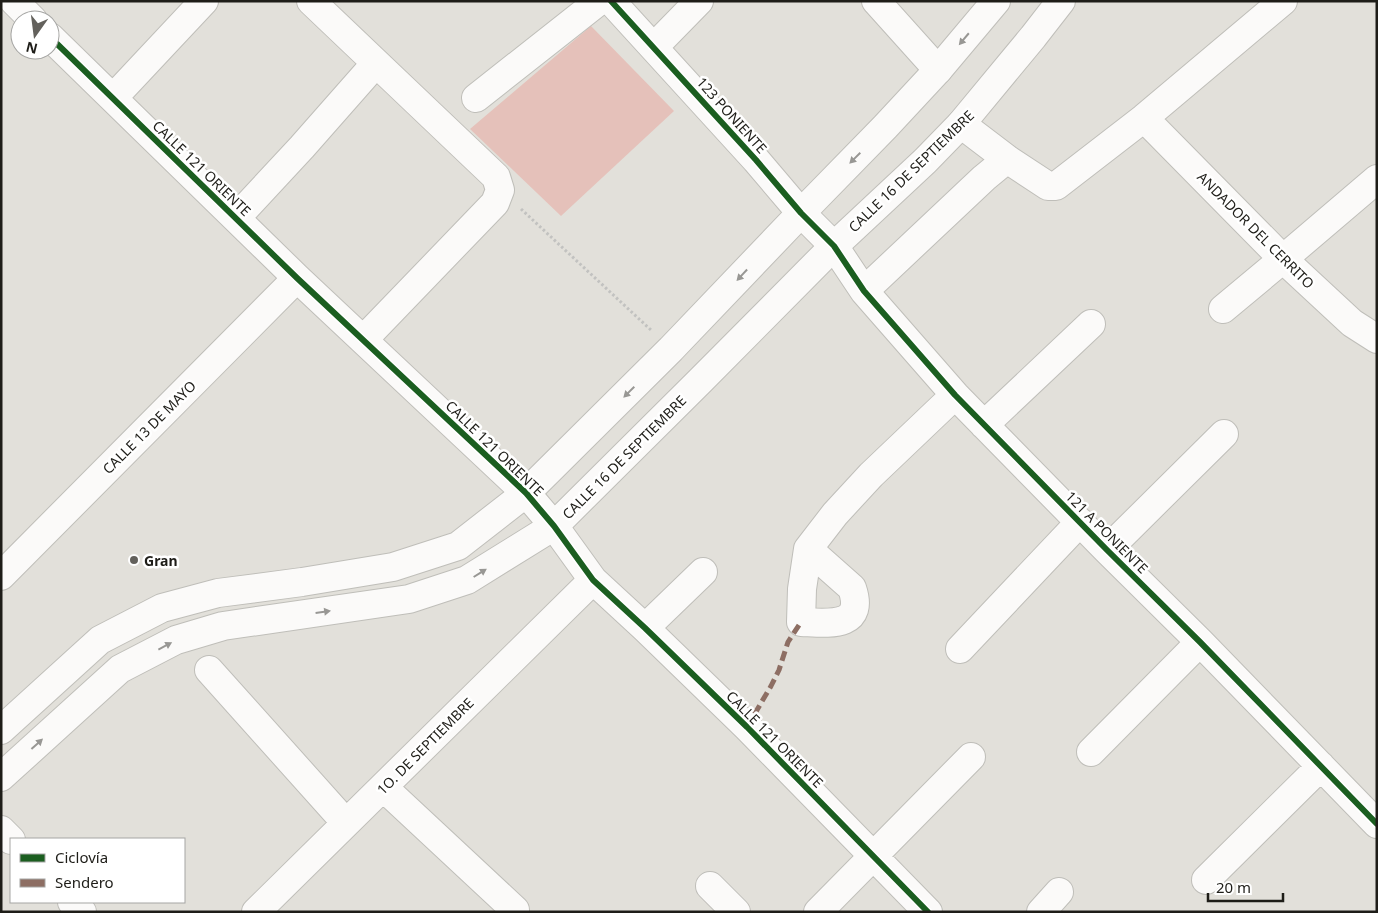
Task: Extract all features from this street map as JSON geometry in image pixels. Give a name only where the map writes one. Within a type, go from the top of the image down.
[{"type":"street","points":[[14,1],[23,10]]},
{"type":"street","points":[[113,98],[204,1]]},
{"type":"street","points":[[311,1],[496,177],[500,190],[495,203],[363,340]]},
{"type":"street","points":[[476,98],[599,1]]},
{"type":"street","name":"123 PONIENTE","points":[[610,1],[756,160],[801,213],[834,246]]},
{"type":"street","points":[[654,48],[699,1]]},
{"type":"street","points":[[876,1],[938,70]]},
{"type":"street","points":[[1,730],[100,640],[162,608],[218,593],[302,582],[393,566],[458,546],[526,493],[672,349],[801,213],[886,127],[938,70],[996,1]]},
{"type":"street","name":"CALLE 16 DE SEPTIEMBRE","points":[[1,777],[120,669],[176,640],[223,626],[409,599],[467,580],[554,526],[834,246],[925,161],[961,124],[1028,45],[1061,1]]},
{"type":"street","points":[[961,124],[1007,159],[1048,186],[1056,186],[1144,118],[1283,1]]},
{"type":"street","name":"CALLE 121 ORIENTE","points":[[60,47],[297,278],[526,493],[554,526],[593,580],[646,628],[747,727],[928,912]]},
{"type":"street","points":[[236,218],[376,63]]},
{"type":"street","name":"ANDADOR DEL CERRITO","points":[[1144,118],[1283,260],[1365,321],[1377,339]]},
{"type":"street","points":[[864,291],[984,178],[1007,159]]},
{"type":"street","points":[[1223,309],[1377,179]]},
{"type":"street","name":"121 A PONIENTE","points":[[834,246],[864,291],[954,395],[1200,642],[1377,824]]},
{"type":"street","name":"CALLE 13 DE MAYO","points":[[1,576],[297,278]]},
{"type":"street","points":[[984,425],[1091,324]]},
{"type":"street","points":[[808,549],[835,514],[871,475],[954,395]]},
{"type":"street","points":[[1107,550],[1224,434]]},
{"type":"street","points":[[960,649],[1080,522]]},
{"type":"street","points":[[646,628],[703,572]]},
{"type":"street","name":"1O. DE SEPTIEMBRE","points":[[256,912],[593,580]]},
{"type":"street","points":[[1091,752],[1200,642]]},
{"type":"street","points":[[209,670],[346,824]]},
{"type":"street","points":[[818,912],[971,757]]},
{"type":"street","points":[[1206,880],[1321,766]]},
{"type":"street","points":[[383,787],[515,910]]},
{"type":"street","points":[[1,830],[10,839]]},
{"type":"street","points":[[710,886],[736,912]]},
{"type":"street","points":[[1041,912],[1059,892]]},
{"type":"street","points":[[73,903],[82,912]]},
{"type":"path","points":[[500,190],[672,349]]},
{"type":"shaded area","points":[[591,26],[674,111],[561,216],[470,129]]},
{"type":"marked path","points":[[747,727],[771,686],[779,670],[788,642],[801,622]]},
{"type":"cycle path","points":[[611,1],[756,160],[801,213],[834,246],[864,291],[955,395],[1377,824]]},
{"type":"cycle path","points":[[60,47],[297,278],[526,493],[554,526],[593,580],[747,727],[928,912]]},
{"type":"place","name":"Gran","points":[[134,560]]}]
